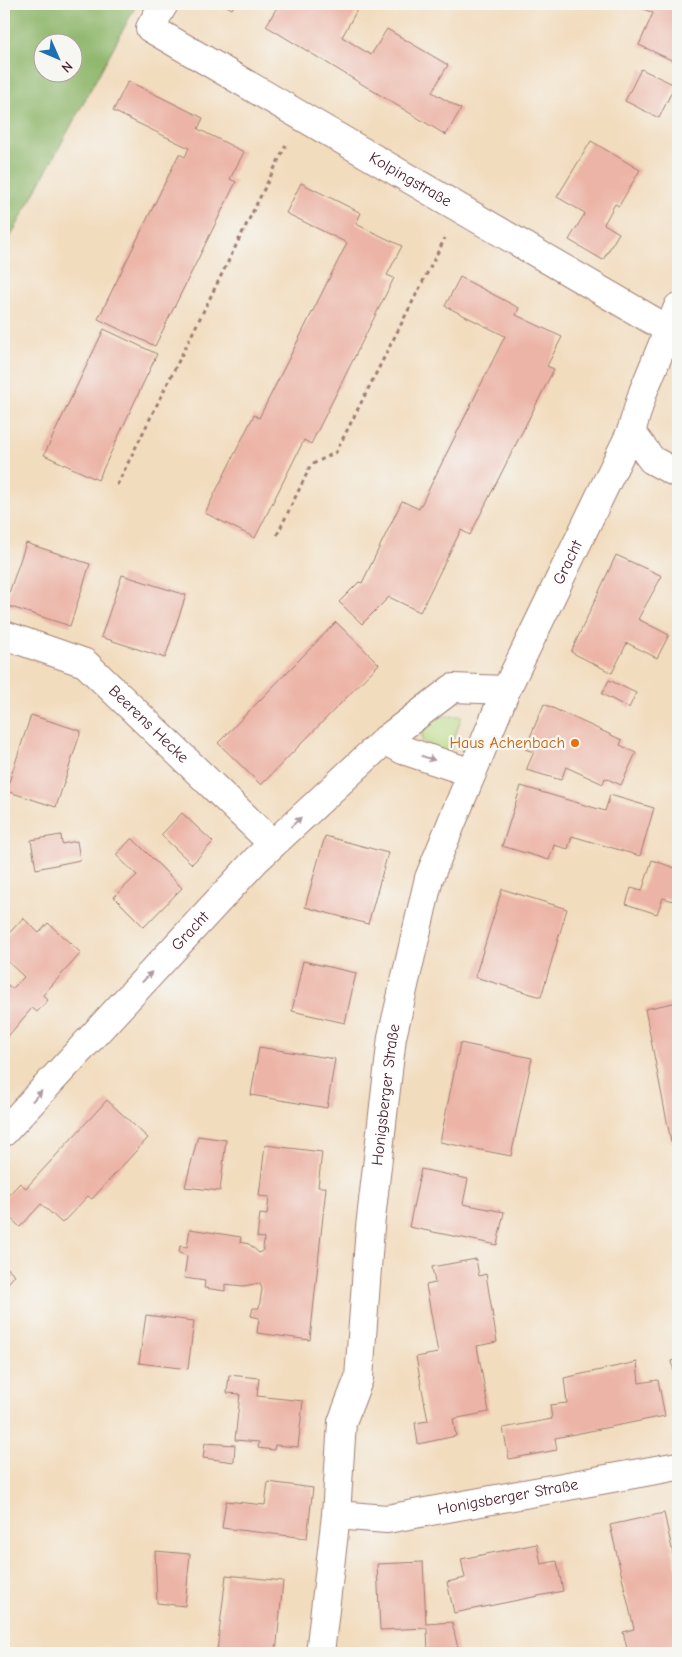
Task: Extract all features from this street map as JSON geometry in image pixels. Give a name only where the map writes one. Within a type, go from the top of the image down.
[{"type":"street","name":"Kolpingstraße","points":[[164,4],[150,28],[460,209],[674,319]]},
{"type":"street","name":"Gracht","points":[[4,1132],[273,844],[385,740],[454,688],[506,690],[631,432],[643,392],[674,319]]},
{"type":"street","points":[[631,432],[652,460],[678,474]]},
{"type":"street","name":"Beerens Hecke","points":[[4,635],[85,663],[273,844]]},
{"type":"street","name":"Honigsberger Straße","points":[[320,1653],[336,1515],[342,1422],[359,1378],[370,1227],[392,1037],[429,878],[506,690]]},
{"type":"street","points":[[385,740],[403,750],[472,773]]},
{"type":"street","name":"Honigsberger Straße","points":[[336,1515],[387,1519],[678,1466]]},
{"type":"path","points":[[117,485],[301,116]]},
{"type":"path","points":[[277,535],[311,465],[336,452],[460,209]]},
{"type":"green space","points":[[4,4],[137,4],[4,249]]},
{"type":"green space","points":[[444,716],[462,716],[448,756],[427,745],[422,740],[422,729],[428,722]]},
{"type":"building","points":[[223,4],[235,4],[232,9]]},
{"type":"building","points":[[279,4],[351,4],[358,8],[342,37],[371,55],[387,29],[448,65],[432,92],[461,109],[446,135],[266,26]]},
{"type":"building","points":[[632,4],[678,4],[678,63],[639,45],[653,13]]},
{"type":"building","points":[[641,69],[675,85],[659,118],[625,101]]},
{"type":"building","points":[[128,81],[203,118],[198,129],[244,152],[230,179],[236,182],[155,346],[98,319],[179,154],[185,157],[189,148],[113,111]]},
{"type":"building","points":[[591,141],[640,170],[619,206],[615,204],[604,224],[619,233],[603,260],[569,240],[585,213],[557,197]]},
{"type":"building","points":[[301,183],[361,213],[356,224],[402,246],[387,275],[394,278],[311,444],[304,440],[255,538],[205,513],[254,415],[259,418],[347,243],[286,213]]},
{"type":"building","points":[[460,277],[519,308],[516,315],[562,337],[547,366],[554,369],[470,535],[461,530],[420,612],[389,597],[362,624],[339,602],[359,582],[362,583],[402,501],[419,509],[505,336],[445,306]]},
{"type":"building","points":[[104,329],[157,354],[98,480],[44,455]]},
{"type":"building","points":[[26,543],[90,564],[70,626],[5,605]]},
{"type":"building","points":[[616,555],[662,576],[638,619],[669,635],[657,658],[627,643],[612,673],[571,652]]},
{"type":"building","points":[[122,575],[186,595],[165,658],[101,637]]},
{"type":"building","points":[[336,622],[379,664],[261,785],[218,743]]},
{"type":"building","points":[[609,680],[636,693],[629,708],[602,694]]},
{"type":"building","name":"Haus Achenbach","points":[[544,704],[622,740],[620,745],[636,753],[621,785],[605,778],[603,784],[566,767],[561,780],[526,770],[534,752],[525,749]]},
{"type":"building","points":[[31,715],[81,731],[56,807],[6,791]]},
{"type":"building","points":[[521,786],[605,811],[610,795],[654,808],[640,856],[572,836],[568,849],[554,845],[549,860],[502,846]]},
{"type":"building","points":[[182,813],[213,842],[192,864],[161,835]]},
{"type":"building","points":[[61,835],[62,844],[77,841],[80,860],[36,869],[31,840]]},
{"type":"building","points":[[325,836],[388,853],[368,924],[305,907]]},
{"type":"building","points":[[132,838],[182,888],[144,927],[114,897],[137,875],[116,855]]},
{"type":"building","points":[[652,860],[678,869],[678,885],[673,901],[663,898],[657,914],[626,904],[631,888],[642,891]]},
{"type":"building","points":[[502,889],[567,909],[541,997],[475,977]]},
{"type":"building","points":[[23,918],[39,933],[48,923],[81,953],[43,995],[48,1000],[37,1012],[32,1008],[4,1041],[4,990],[8,985],[12,989],[24,977],[4,958],[4,939]]},
{"type":"building","points":[[303,961],[356,973],[345,1023],[292,1011]]},
{"type":"building","points":[[678,1002],[678,1140],[671,1142],[645,1009]]},
{"type":"building","points":[[460,1043],[532,1058],[511,1156],[440,1142]]},
{"type":"building","points":[[259,1047],[335,1059],[327,1108],[251,1095]]},
{"type":"building","points":[[107,1100],[148,1138],[92,1199],[88,1196],[62,1223],[41,1204],[20,1227],[4,1212],[4,1200],[20,1183],[26,1188]]},
{"type":"building","points":[[198,1136],[226,1140],[220,1191],[185,1187]]},
{"type":"building","points":[[265,1145],[322,1152],[318,1187],[326,1187],[310,1340],[257,1333],[259,1318],[251,1316],[253,1308],[259,1308],[262,1289],[260,1283],[243,1286],[225,1284],[225,1291],[204,1288],[205,1281],[184,1278],[187,1256],[179,1253],[180,1246],[187,1247],[190,1229],[241,1237],[240,1242],[249,1244],[259,1253],[263,1250],[264,1238],[257,1237],[260,1214],[267,1215],[269,1197],[259,1196]]},
{"type":"building","points":[[421,1169],[468,1179],[463,1204],[504,1212],[497,1245],[409,1227]]},
{"type":"building","points":[[476,1259],[479,1276],[486,1274],[497,1342],[477,1346],[489,1412],[453,1419],[456,1436],[418,1444],[415,1423],[428,1421],[416,1357],[438,1353],[426,1285],[435,1283],[432,1267]]},
{"type":"building","points":[[4,1265],[15,1275],[4,1288]]},
{"type":"building","points":[[146,1315],[194,1321],[188,1369],[139,1363]]},
{"type":"building","points":[[678,1359],[678,1390],[677,1390],[672,1361]]},
{"type":"building","points":[[637,1362],[639,1383],[658,1380],[665,1416],[555,1438],[557,1450],[509,1459],[503,1428],[552,1419],[550,1405],[567,1403],[564,1378]]},
{"type":"building","points":[[229,1375],[259,1378],[257,1396],[303,1401],[298,1447],[275,1445],[274,1450],[258,1448],[259,1442],[235,1440],[240,1394],[227,1393]]},
{"type":"building","points":[[205,1443],[235,1445],[234,1462],[203,1458]]},
{"type":"building","points":[[268,1482],[313,1488],[307,1538],[222,1528],[226,1501],[265,1505]]},
{"type":"building","points":[[664,1513],[678,1576],[678,1653],[628,1653],[623,1632],[634,1629],[610,1525]]},
{"type":"building","points":[[537,1544],[541,1564],[557,1561],[563,1591],[454,1613],[447,1582],[465,1578],[461,1559]]},
{"type":"building","points":[[155,1551],[190,1554],[185,1606],[157,1603]]},
{"type":"building","points":[[423,1562],[426,1624],[452,1622],[459,1653],[428,1653],[427,1628],[380,1630],[377,1564]]},
{"type":"building","points":[[226,1575],[283,1581],[276,1653],[217,1651]]},
{"type":"place","name":"Haus Achenbach","points":[[575,743]]}]
